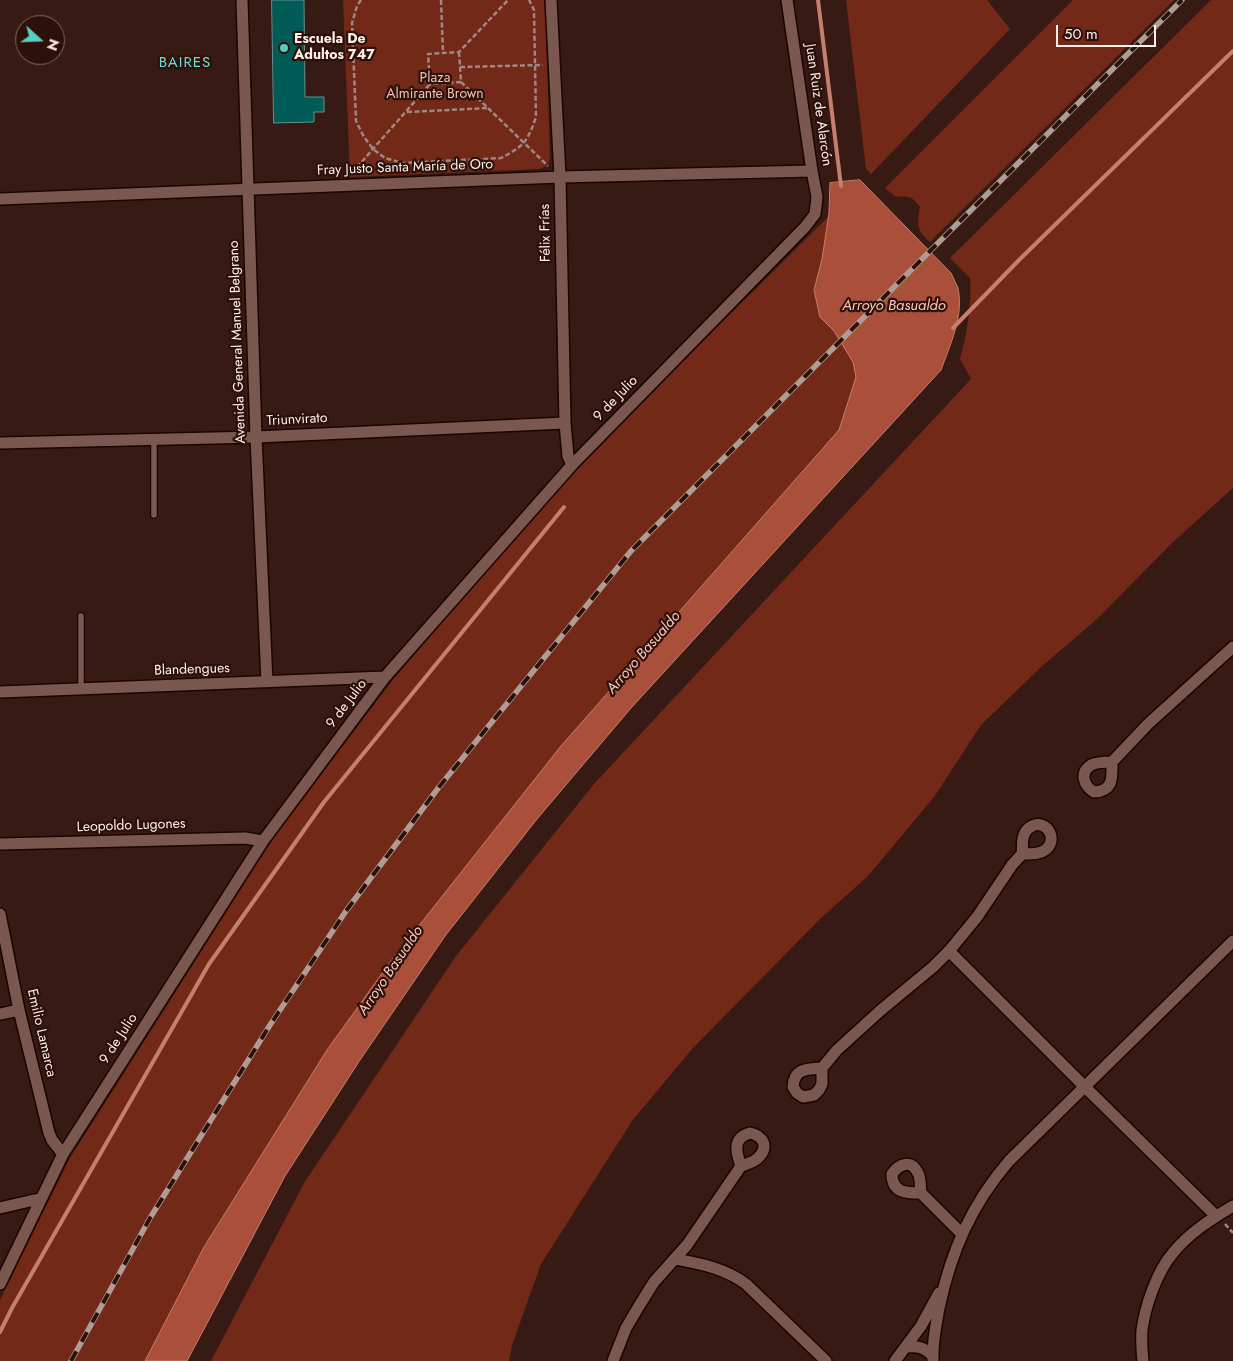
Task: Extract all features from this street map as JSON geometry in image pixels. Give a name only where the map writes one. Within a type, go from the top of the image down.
[{"type":"street","name":"Avenida General Manuel Belgrano","points":[[242,0],[256,437],[267,682]]},
{"type":"street","name":"Félix Frías","points":[[551,0],[560,177],[566,422],[568,456],[572,465]]},
{"type":"street","name":"Juan Ruiz de Alarcón","points":[[787,0],[817,197],[815,214]]},
{"type":"street","name":"Fray Justo Santa María de Oro","points":[[0,199],[560,177],[812,171]]},
{"type":"street","name":"9 de Julio","points":[[0,1284],[63,1154],[263,841],[385,677],[572,465],[805,228],[815,214]]},
{"type":"street","name":"Triunvirato","points":[[0,443],[256,437],[566,422]]},
{"type":"street","points":[[1112,762],[1148,724],[1233,648]]},
{"type":"street","name":"Blandengues","points":[[0,692],[385,677]]},
{"type":"street","name":"Leopoldo Lugones","points":[[0,844],[245,838],[263,841]]},
{"type":"street","points":[[822,1068],[854,1034],[933,967],[949,951],[977,917],[1012,865],[1022,854]]},
{"type":"street","name":"Emilio Lamarca","points":[[0,914],[19,1010],[49,1133],[63,1154]]},
{"type":"street","points":[[933,1359],[936,1325],[945,1283],[962,1234],[981,1198],[995,1177],[1233,941]]},
{"type":"street","points":[[949,951],[1216,1216]]},
{"type":"street","points":[[0,1014],[19,1010]]},
{"type":"street","points":[[613,1361],[626,1328],[654,1282],[687,1245],[741,1166]]},
{"type":"street","points":[[921,1193],[962,1234]]},
{"type":"street","points":[[0,1208],[41,1200]]},
{"type":"street","points":[[1143,1361],[1142,1330],[1157,1281],[1164,1266],[1173,1252],[1190,1235],[1233,1206]]},
{"type":"street","points":[[675,1259],[699,1263],[735,1275],[826,1361]]},
{"type":"street","points":[[894,1361],[921,1326],[945,1283]]},
{"type":"street","points":[[906,1346],[923,1348],[933,1359]]},
{"type":"lane","points":[[154,439],[154,516]]},
{"type":"lane","points":[[80,616],[81,688]]},
{"type":"path","points":[[361,0],[357,6],[352,23],[356,120],[364,137],[373,149],[385,158],[403,163],[502,158],[514,151],[531,134],[536,117],[534,10],[530,0]]},
{"type":"path","points":[[441,0],[443,53]]},
{"type":"path","points":[[508,0],[460,52],[461,82],[560,177]]},
{"type":"path","points":[[343,185],[430,84],[428,54],[460,52]]},
{"type":"path","points":[[460,67],[554,64]]},
{"type":"path","points":[[430,84],[461,82]]},
{"type":"path","points":[[406,112],[488,108]]},
{"type":"green space","name":"Plaza Almirante Brown","points":[[343,0],[545,0],[550,158],[547,164],[539,169],[350,177]]},
{"type":"green space","points":[[846,0],[987,0],[1010,29],[871,174],[866,169]]},
{"type":"green space","points":[[1073,0],[1174,0],[930,242],[920,230],[918,218],[920,207],[917,203],[910,198],[896,197],[885,188]]},
{"type":"green space","points":[[1211,0],[1233,0],[1233,488],[1173,542],[1097,619],[1040,668],[981,725],[934,797],[868,876],[821,918],[693,1048],[632,1121],[541,1264],[512,1345],[509,1361],[211,1361],[304,1183],[456,956],[594,784],[971,379],[960,359],[968,319],[970,278],[950,258]]},
{"type":"green space","points":[[829,216],[822,259],[814,290],[820,317],[834,331],[853,362],[856,377],[839,430],[561,746],[391,961],[327,1051],[204,1247],[145,1361],[0,1361],[0,1300],[70,1158],[276,834],[392,681],[563,480]]},
{"type":"water","name":"Arroyo Basualdo","points":[[860,180],[951,273],[958,288],[958,320],[941,370],[631,708],[537,819],[445,936],[360,1060],[285,1176],[187,1361],[145,1361],[204,1247],[327,1050],[391,961],[561,746],[839,430],[856,377],[853,362],[834,331],[820,317],[814,290],[822,259],[829,213],[830,183]]},
{"type":"building","points":[[272,0],[304,0],[305,97],[324,97],[324,112],[314,112],[314,122],[274,123]]},
{"type":"waterway","name":"Arroyo Basualdo","points":[[818,0],[841,186]]},
{"type":"waterway","points":[[953,328],[1020,259],[1233,51]]},
{"type":"waterway","points":[[0,1332],[209,964],[324,802],[564,507]]},
{"type":"railway","points":[[71,1361],[150,1218],[270,1025],[346,911],[439,787],[631,551],[1182,0]]},
{"type":"place","name":"Escuela De Adultos 747","points":[[284,48]]},
{"type":"district","name":"BAIRES","points":[[185,63]]}]
